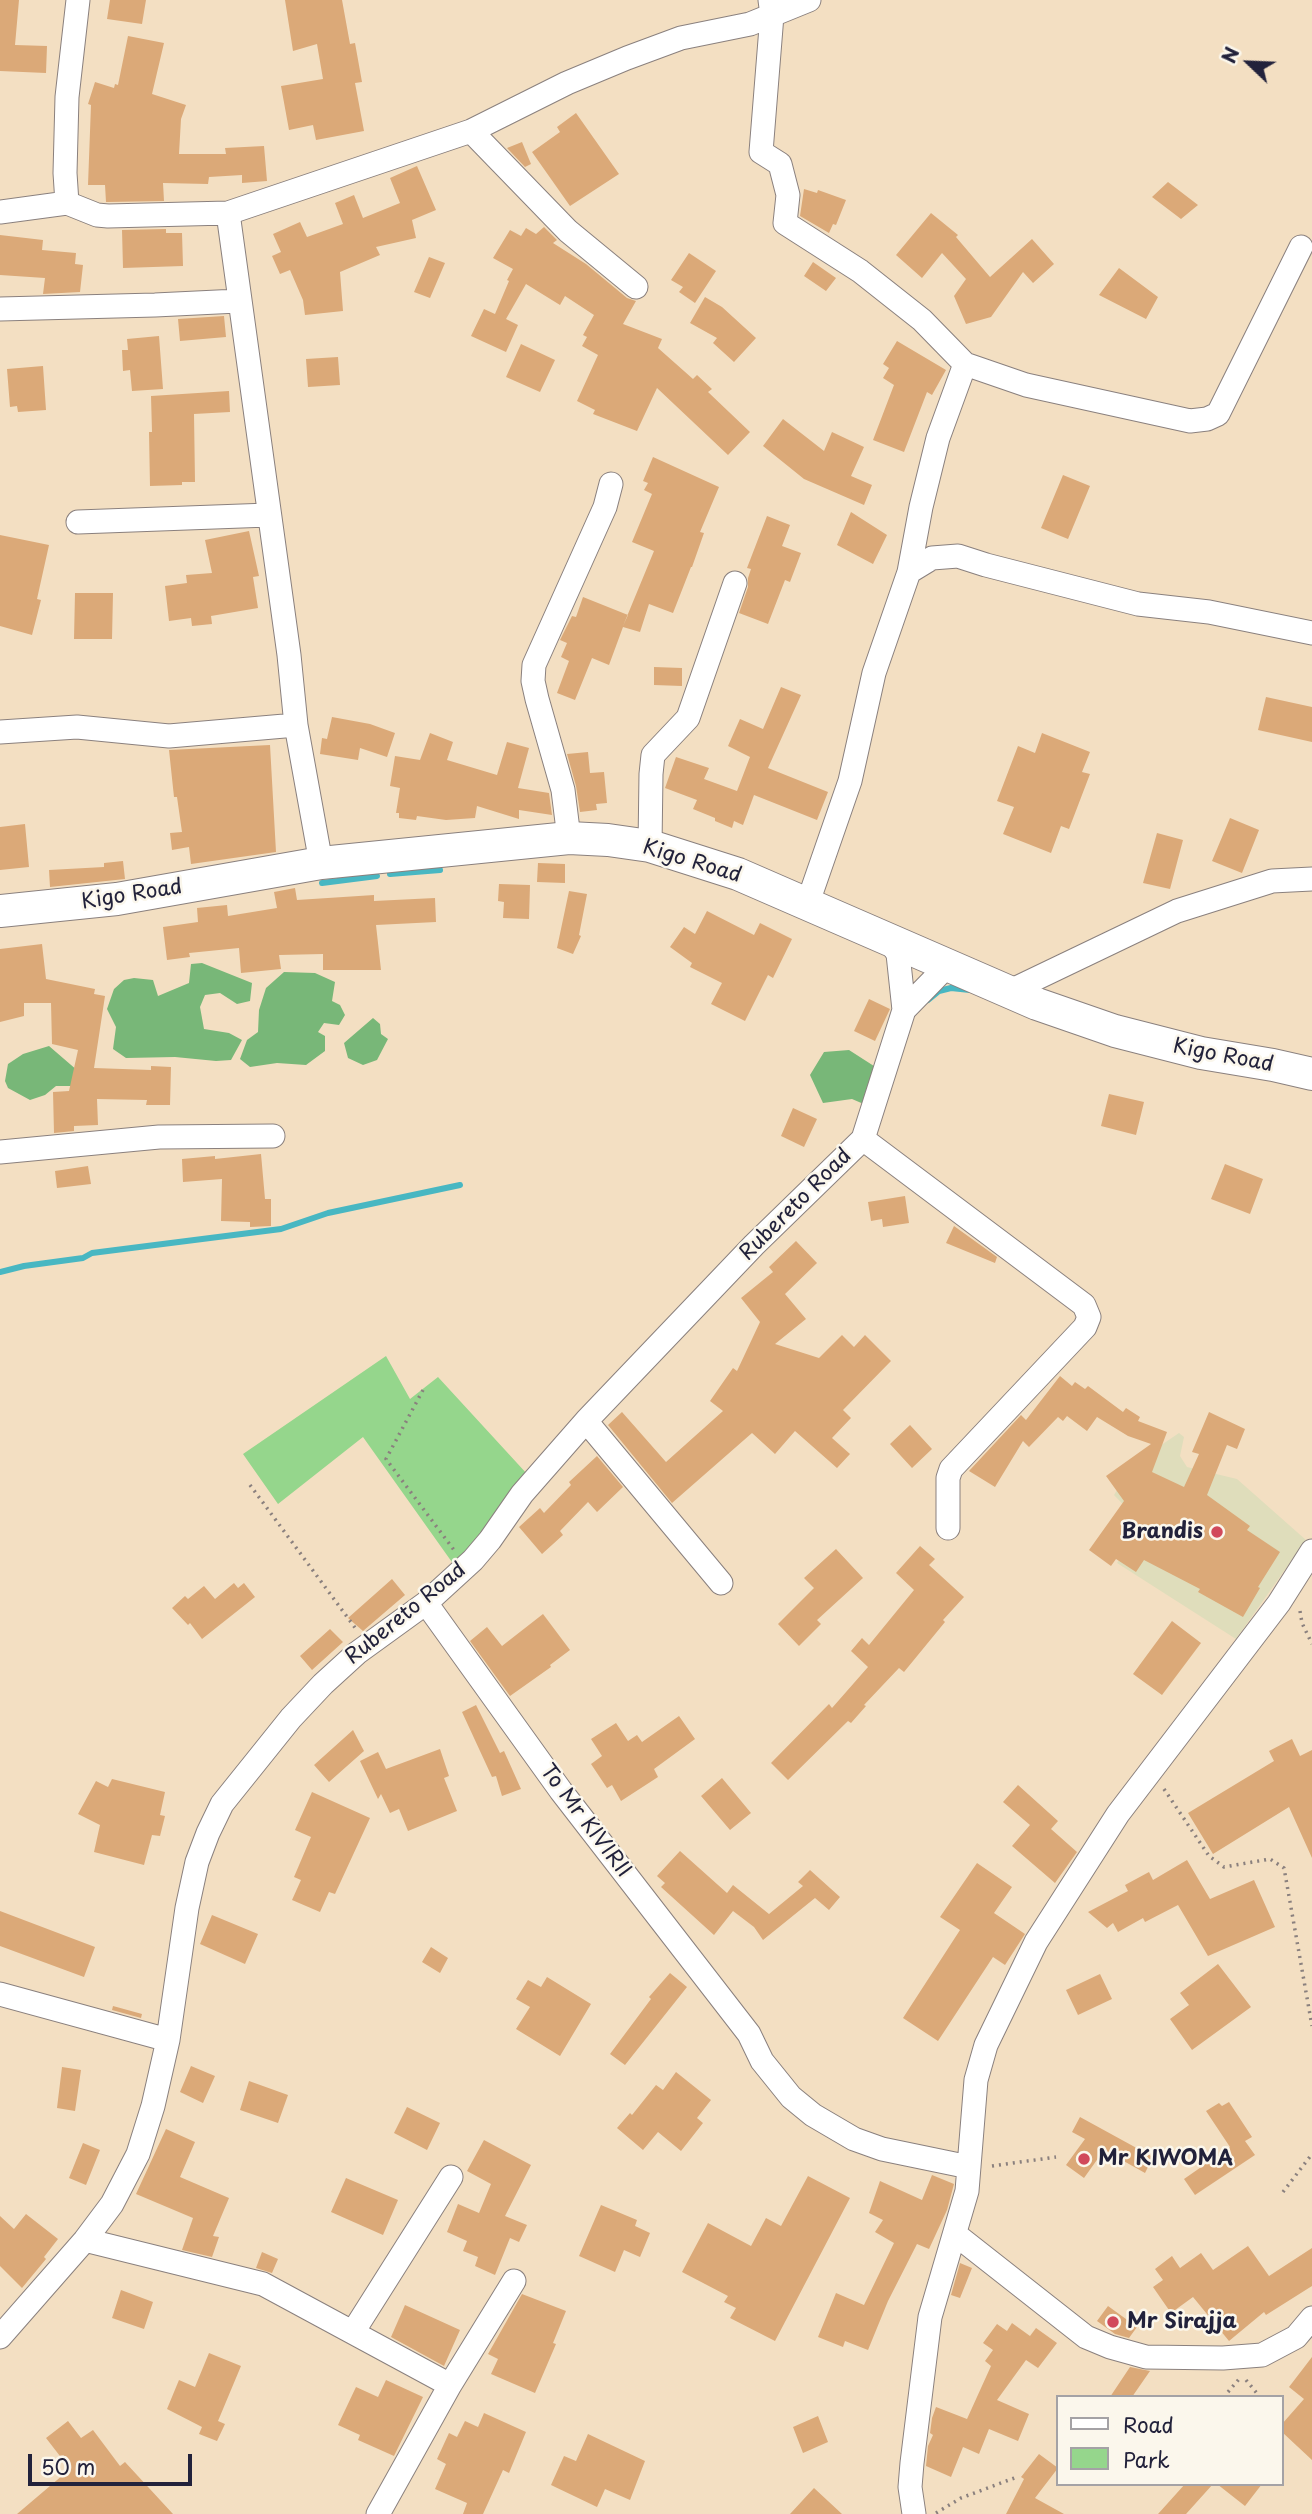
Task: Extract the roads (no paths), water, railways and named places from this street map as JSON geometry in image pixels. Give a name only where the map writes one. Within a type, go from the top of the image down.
[{"type":"street","points":[[67,203],[67,97],[78,0]]},
{"type":"street","points":[[0,212],[67,203],[97,215],[107,216],[228,213],[471,131],[567,83],[681,38],[750,24],[771,8],[809,0]]},
{"type":"street","points":[[771,8],[761,152],[780,164],[789,195],[785,223],[860,271],[922,320],[965,364],[1026,385],[1190,421],[1207,419],[1218,414],[1301,247]]},
{"type":"street","points":[[471,131],[568,231],[636,287]]},
{"type":"street","points":[[228,213],[238,301],[289,655],[296,725],[321,863]]},
{"type":"street","points":[[0,309],[155,306],[238,301]]},
{"type":"street","points":[[807,905],[850,781],[874,673],[909,572],[938,438],[965,364]]},
{"type":"street","points":[[569,838],[563,790],[533,681],[534,665],[605,507],[611,484]]},
{"type":"street","points":[[78,522],[269,515]]},
{"type":"street","points":[[909,572],[932,558],[958,556],[1138,604],[1209,612],[1312,633]]},
{"type":"street","points":[[650,846],[650,774],[653,755],[688,718],[735,583]]},
{"type":"street","points":[[0,732],[77,727],[169,736],[296,725]]},
{"type":"street","name":"Kigo Road","points":[[0,911],[117,899],[321,863],[569,838],[650,846],[738,874],[1008,992],[1089,1022],[1151,1042],[1312,1074]]},
{"type":"street","points":[[1008,992],[1177,911],[1272,881],[1312,879]]},
{"type":"street","points":[[889,940],[898,954],[904,1010]]},
{"type":"street","name":"Rubereto Road","points":[[0,2337],[85,2240],[112,2204],[138,2154],[153,2106],[168,2040],[187,1908],[197,1862],[222,1804],[291,1718],[323,1684],[367,1645],[426,1603],[466,1566],[490,1540],[522,1494],[586,1421],[754,1245],[863,1139],[904,1010],[947,966]]},
{"type":"street","points":[[0,1152],[159,1137],[273,1136]]},
{"type":"street","points":[[863,1139],[1084,1305],[1089,1317],[1085,1327],[951,1469],[948,1478],[948,1528]]},
{"type":"street","points":[[586,1421],[721,1583]]},
{"type":"street","points":[[914,2514],[912,2463],[930,2317],[967,2191],[976,2080],[986,2045],[1044,1930],[1118,1814],[1279,1603],[1312,1551]]},
{"type":"street","name":"To Mr KIVIRII","points":[[426,1603],[561,1791],[748,2034],[762,2060],[791,2097],[813,2115],[854,2139],[882,2149],[969,2167]]},
{"type":"street","points":[[0,1994],[168,2040]]},
{"type":"street","points":[[353,2332],[451,2177]]},
{"type":"street","points":[[955,2234],[1086,2337],[1146,2357],[1223,2358],[1262,2355],[1296,2337],[1312,2318]]},
{"type":"street","points":[[85,2240],[263,2284],[450,2385]]},
{"type":"street","points":[[378,2514],[450,2385],[514,2281]]},
{"type":"waterway","points":[[390,874],[440,870]]},
{"type":"waterway","points":[[322,883],[377,876]]},
{"type":"waterway","points":[[928,1000],[939,991],[951,988],[970,990]]},
{"type":"waterway","points":[[0,1272],[83,1258],[92,1253],[281,1229],[328,1213],[460,1185]]},
{"type":"place","name":"Brandis","points":[[1217,1532]]},
{"type":"place","name":"Mr KIWOMA","points":[[1084,2159]]},
{"type":"place","name":"Mr Sirajja","points":[[1113,2322]]}]
